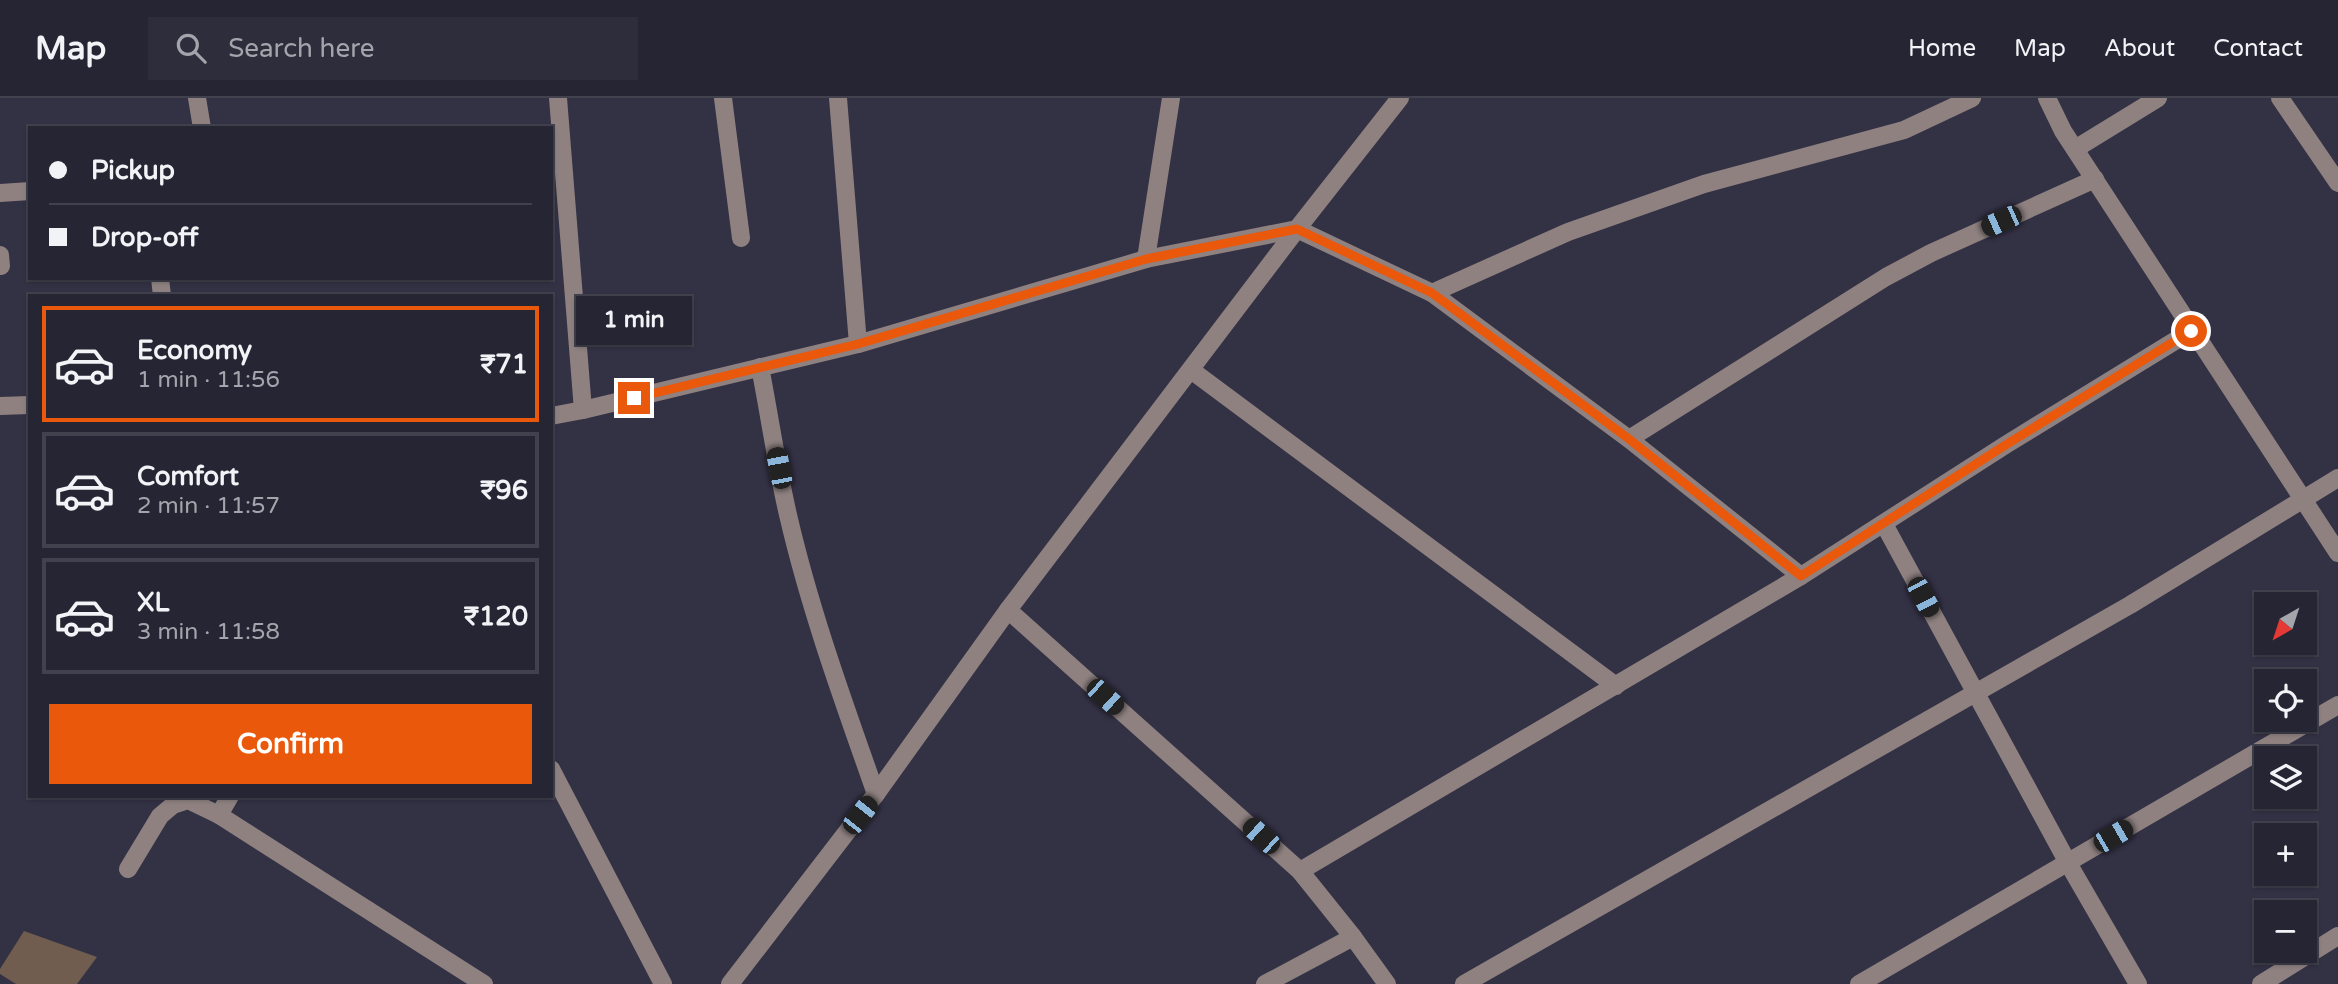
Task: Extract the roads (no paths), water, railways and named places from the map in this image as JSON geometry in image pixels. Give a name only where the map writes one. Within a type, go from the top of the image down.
[{"type":"street","points":[[197,98],[202,126]]},
{"type":"street","points":[[558,98],[583,410]]},
{"type":"street","points":[[723,98],[741,238]]},
{"type":"street","points":[[838,98],[858,344]]},
{"type":"street","points":[[1146,259],[1171,98]]},
{"type":"street","points":[[730,984],[876,794],[1007,610],[1400,98]]},
{"type":"street","points":[[1432,293],[1568,232],[1704,184],[1904,130],[1972,98]]},
{"type":"street","points":[[2047,98],[2063,131],[2338,553]]},
{"type":"street","points":[[2075,149],[2158,98]]},
{"type":"street","points":[[2280,98],[2338,183]]},
{"type":"street","points":[[1629,439],[1886,277],[1931,253],[2095,179]]},
{"type":"street","points":[[0,193],[28,191]]},
{"type":"street","points":[[553,416],[858,344],[1146,259],[1297,229],[1432,293],[1629,439],[1801,576]]},
{"type":"street","points":[[1300,871],[1801,576],[2007,444],[2191,331]]},
{"type":"street","points":[[760,367],[789,519],[800,560],[828,657],[876,794]]},
{"type":"street","points":[[1191,370],[1616,686]]},
{"type":"street","points":[[0,405],[28,405]]},
{"type":"street","points":[[1464,984],[2130,605],[2338,478]]},
{"type":"street","points":[[1884,524],[2068,863],[2138,984]]},
{"type":"street","points":[[1007,610],[1300,871],[1387,984]]},
{"type":"street","points":[[1858,984],[2338,705]]},
{"type":"street","points":[[553,773],[663,984]]},
{"type":"street","points":[[219,815],[229,798]]},
{"type":"street","points":[[128,869],[160,816],[173,805],[188,800],[219,815],[484,984]]},
{"type":"street","points":[[2260,984],[2338,936]]},
{"type":"street","points":[[1265,984],[1353,937]]}]
